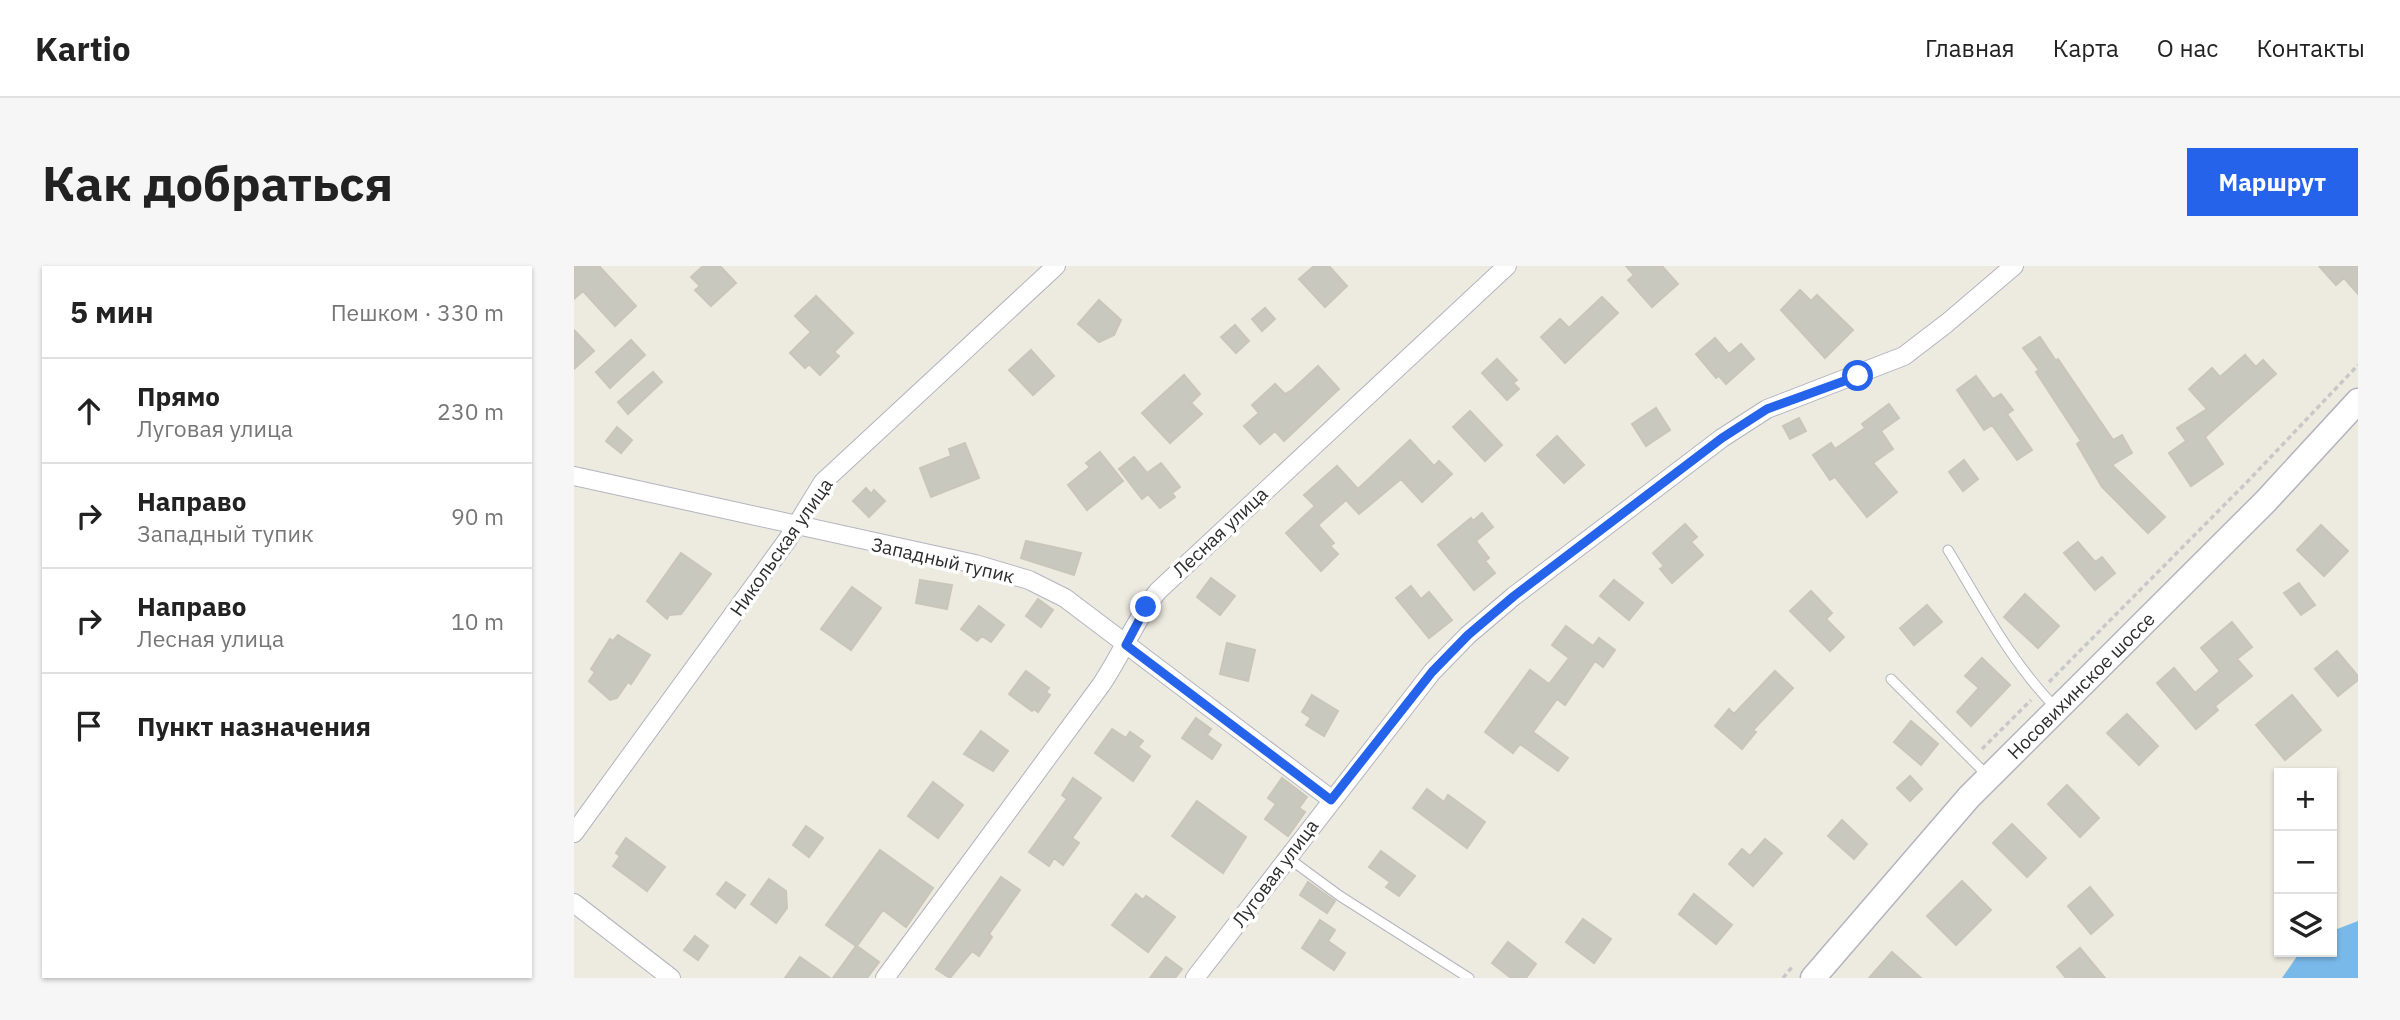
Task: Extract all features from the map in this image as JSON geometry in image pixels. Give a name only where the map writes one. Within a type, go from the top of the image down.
[{"type":"main road","name":"Носовихинское шоссе","points":[[1813,978],[1990,777],[2056,708],[2266,501],[2358,401]]},
{"type":"street","name":"Никольская улица","points":[[574,833],[795,527],[823,482],[1056,266]]},
{"type":"street","name":"Лесная улица","points":[[885,978],[1101,685],[1146,607],[1193,556],[1507,266]]},
{"type":"street","name":"Луговая улица","points":[[1195,978],[1432,672],[1468,635],[1514,596],[1722,438],[1767,409],[1904,356],[2014,266]]},
{"type":"street","name":"Западный тупик","points":[[574,476],[795,527],[975,564],[1029,580],[1065,598],[1331,800]]},
{"type":"street","points":[[574,903],[671,978]]},
{"type":"lane","points":[[1948,550],[1998,632],[2040,691],[2056,708]]},
{"type":"lane","points":[[1891,679],[1990,777]]},
{"type":"lane","points":[[1287,857],[1340,896],[1469,978]]},
{"type":"water","points":[[2358,921],[2358,978],[2282,978],[2297,957],[2337,957],[2337,929]]},
{"type":"building","points":[[574,266],[599,266],[636,306],[615,326],[583,291],[574,299]]},
{"type":"building","points":[[703,266],[720,266],[736,283],[711,306],[695,290],[700,286],[691,277]]},
{"type":"building","points":[[1314,266],[1329,266],[1347,286],[1325,307],[1299,279]]},
{"type":"building","points":[[1626,266],[1662,266],[1678,284],[1652,307],[1628,280],[1634,275]]},
{"type":"building","points":[[2319,266],[2358,266],[2358,294],[2344,278],[2336,285]]},
{"type":"building","points":[[1800,290],[1811,301],[1817,295],[1853,330],[1825,358],[1781,310]]},
{"type":"building","points":[[816,296],[853,333],[834,352],[839,356],[820,375],[809,364],[805,368],[790,353],[811,332],[795,316]]},
{"type":"building","points":[[1602,297],[1618,313],[1565,363],[1541,337],[1560,319],[1569,328]]},
{"type":"building","points":[[1099,300],[1121,320],[1114,335],[1099,342],[1078,324]]},
{"type":"building","points":[[1265,308],[1275,319],[1262,331],[1252,319]]},
{"type":"building","points":[[1235,325],[1249,341],[1236,353],[1221,337]]},
{"type":"building","points":[[574,330],[594,351],[574,369]]},
{"type":"building","points":[[2040,337],[2113,440],[2122,435],[2132,453],[2112,465],[2165,517],[2148,533],[2102,487],[2077,444],[2081,441],[2036,372],[2039,370],[2023,348]]},
{"type":"building","points":[[1715,338],[1729,354],[1741,344],[1754,359],[1726,384],[1719,376],[1716,378],[1696,354]]},
{"type":"building","points":[[631,340],[645,355],[610,388],[596,372]]},
{"type":"building","points":[[1031,350],[1054,376],[1033,395],[1009,370]]},
{"type":"building","points":[[2245,355],[2256,367],[2263,360],[2276,374],[2205,437],[2223,464],[2191,486],[2169,453],[2186,441],[2177,428],[2207,409],[2189,389],[2212,368],[2220,377]]},
{"type":"building","points":[[1497,359],[1517,380],[1513,383],[1519,389],[1507,400],[1482,373]]},
{"type":"building","points":[[1318,366],[1339,389],[1284,441],[1275,431],[1260,444],[1244,426],[1259,413],[1252,405],[1275,384],[1285,394],[1292,390]]},
{"type":"building","points":[[653,372],[662,382],[628,414],[618,402]]},
{"type":"building","points":[[1184,375],[1200,394],[1191,403],[1202,414],[1170,443],[1142,413]]},
{"type":"building","points":[[1976,376],[1993,399],[2001,394],[2013,410],[2007,414],[2032,450],[2017,460],[1992,425],[1984,430],[1957,390]]},
{"type":"building","points":[[1889,404],[1899,418],[1881,431],[1893,449],[1873,463],[1897,492],[1867,517],[1835,477],[1830,480],[1813,455],[1831,443],[1835,449],[1865,428],[1862,424]]},
{"type":"building","points":[[1656,408],[1670,430],[1646,446],[1632,424]]},
{"type":"building","points":[[1470,411],[1502,445],[1485,461],[1453,427]]},
{"type":"building","points":[[1799,418],[1806,431],[1790,439],[1783,426]]},
{"type":"building","points":[[617,427],[632,440],[621,453],[606,441]]},
{"type":"building","points":[[1557,436],[1584,465],[1564,483],[1537,455]]},
{"type":"building","points":[[1410,440],[1434,466],[1439,461],[1452,474],[1422,502],[1401,479],[1359,514],[1346,500],[1318,525],[1334,543],[1330,546],[1338,554],[1321,571],[1286,533],[1315,506],[1304,495],[1337,466],[1358,489]]},
{"type":"building","points":[[965,443],[979,478],[931,497],[920,468],[951,456],[949,449]]},
{"type":"building","points":[[1100,452],[1123,481],[1087,510],[1068,485],[1090,467],[1086,463]]},
{"type":"building","points":[[1134,457],[1147,473],[1161,463],[1180,487],[1172,493],[1175,497],[1160,508],[1148,494],[1142,499],[1119,469]]},
{"type":"building","points":[[1964,460],[1978,479],[1963,491],[1949,472]]},
{"type":"building","points":[[866,488],[871,494],[874,490],[885,501],[869,517],[853,501]]},
{"type":"building","points":[[1482,513],[1493,527],[1476,541],[1489,558],[1485,561],[1495,573],[1474,590],[1438,545],[1471,518],[1473,521]]},
{"type":"building","points":[[1685,524],[1697,537],[1691,542],[1703,555],[1672,583],[1660,569],[1664,566],[1653,553]]},
{"type":"building","points":[[2321,525],[2348,551],[2324,576],[2297,550]]},
{"type":"building","points":[[1026,541],[1081,553],[1074,575],[1021,558]]},
{"type":"building","points":[[2078,542],[2095,562],[2102,557],[2115,573],[2095,590],[2064,553]]},
{"type":"building","points":[[681,553],[711,574],[681,614],[669,615],[667,619],[647,601]]},
{"type":"building","points":[[1211,578],[1235,596],[1220,615],[1197,597]]},
{"type":"building","points":[[920,580],[952,585],[947,609],[916,603]]},
{"type":"building","points":[[1614,580],[1643,603],[1629,620],[1600,596]]},
{"type":"building","points":[[2299,583],[2315,605],[2301,615],[2284,593]]},
{"type":"building","points":[[1411,586],[1421,599],[1429,592],[1452,620],[1429,638],[1396,598]]},
{"type":"building","points":[[852,587],[881,608],[851,650],[821,629]]},
{"type":"building","points":[[1811,591],[1832,613],[1826,619],[1844,637],[1830,651],[1790,611]]},
{"type":"building","points":[[2025,594],[2059,626],[2038,648],[2004,617]]},
{"type":"building","points":[[1038,599],[1053,610],[1041,627],[1026,616]]},
{"type":"building","points":[[1927,605],[1942,622],[1914,645],[1900,628]]},
{"type":"building","points":[[979,606],[1004,625],[991,642],[982,636],[977,641],[961,629]]},
{"type":"building","points":[[2232,622],[2252,647],[2237,659],[2252,676],[2215,706],[2218,710],[2196,729],[2157,683],[2174,668],[2195,693],[2220,671],[2201,648]]},
{"type":"building","points":[[1566,626],[1593,646],[1599,638],[1615,650],[1603,667],[1595,661],[1565,705],[1557,699],[1533,732],[1568,758],[1558,771],[1520,744],[1513,753],[1485,732],[1530,670],[1549,684],[1569,658],[1552,645]]},
{"type":"building","points":[[618,635],[650,655],[631,684],[628,682],[617,698],[610,700],[589,681],[595,672],[591,669],[610,639],[613,641]]},
{"type":"building","points":[[1227,643],[1255,650],[1248,681],[1220,674]]},
{"type":"building","points":[[2337,651],[2358,676],[2358,680],[2338,696],[2315,669]]},
{"type":"building","points":[[1982,658],[2010,685],[1971,726],[1957,712],[1979,688],[1965,676]]},
{"type":"building","points":[[1026,671],[1049,688],[1046,692],[1050,695],[1038,712],[1034,709],[1032,711],[1009,694]]},
{"type":"building","points":[[1775,671],[1793,688],[1753,730],[1756,732],[1742,749],[1715,726],[1729,709],[1734,714]]},
{"type":"building","points":[[1312,695],[1338,711],[1324,736],[1306,725],[1311,718],[1302,712]]},
{"type":"building","points":[[2292,695],[2321,730],[2285,760],[2256,725]]},
{"type":"building","points":[[2127,714],[2158,746],[2139,765],[2107,733]]},
{"type":"building","points":[[1196,718],[1211,729],[1207,735],[1221,745],[1212,759],[1182,738]]},
{"type":"building","points":[[1911,721],[1938,744],[1921,765],[1894,742]]},
{"type":"building","points":[[1112,729],[1126,738],[1130,732],[1143,741],[1138,747],[1150,756],[1133,781],[1095,753]]},
{"type":"building","points":[[981,731],[1008,751],[993,771],[964,754]]},
{"type":"building","points":[[1910,776],[1922,789],[1910,801],[1897,788]]},
{"type":"building","points":[[1073,778],[1101,798],[1072,838],[1079,843],[1063,865],[1054,858],[1049,866],[1029,852],[1067,799],[1062,795]]},
{"type":"building","points":[[1282,778],[1307,797],[1299,808],[1305,812],[1288,836],[1265,819],[1276,804],[1268,798]]},
{"type":"building","points":[[933,782],[963,805],[938,838],[908,816]]},
{"type":"building","points":[[2067,785],[2099,818],[2080,837],[2048,804]]},
{"type":"building","points":[[1427,789],[1444,802],[1448,795],[1485,822],[1467,848],[1413,808]]},
{"type":"building","points":[[1197,801],[1246,837],[1223,873],[1172,836]]},
{"type":"building","points":[[1842,820],[1867,844],[1854,859],[1828,836]]},
{"type":"building","points":[[2012,824],[2046,858],[2027,877],[1993,843]]},
{"type":"building","points":[[806,826],[823,838],[809,857],[793,845]]},
{"type":"building","points":[[626,838],[665,867],[647,891],[613,866],[620,856],[616,853]]},
{"type":"building","points":[[1765,839],[1782,853],[1753,886],[1729,864],[1742,849],[1750,856]]},
{"type":"building","points":[[880,850],[933,888],[906,927],[883,910],[857,946],[879,962],[867,978],[833,978],[856,946],[826,925]]},
{"type":"building","points":[[1381,851],[1415,876],[1399,896],[1386,887],[1390,882],[1369,867]]},
{"type":"building","points":[[1001,877],[1020,890],[989,934],[992,937],[979,956],[972,951],[950,978],[936,969]]},
{"type":"building","points":[[769,879],[786,891],[787,908],[776,923],[751,904]]},
{"type":"building","points":[[1962,881],[1991,910],[1956,945],[1927,916]]},
{"type":"building","points":[[726,882],[745,895],[735,908],[717,894]]},
{"type":"building","points":[[1308,882],[1335,901],[1327,913],[1300,895]]},
{"type":"building","points":[[2090,887],[2113,915],[2091,934],[2068,906]]},
{"type":"building","points":[[1136,894],[1143,900],[1146,896],[1175,917],[1148,952],[1112,925]]},
{"type":"building","points":[[1694,894],[1732,925],[1716,944],[1679,914]]},
{"type":"building","points":[[1583,919],[1611,939],[1594,963],[1566,942]]},
{"type":"building","points":[[1320,920],[1335,930],[1328,941],[1345,953],[1334,970],[1302,948]]},
{"type":"building","points":[[695,936],[708,946],[698,960],[684,950]]},
{"type":"building","points":[[1508,942],[1536,964],[1526,978],[1511,978],[1492,963]]},
{"type":"building","points":[[2080,948],[2105,978],[2066,978],[2057,967]]},
{"type":"building","points":[[1892,952],[1921,978],[1869,978]]},
{"type":"building","points":[[800,957],[830,978],[785,978]]},
{"type":"building","points":[[1166,957],[1182,969],[1175,978],[1150,978]]},
{"type":"route","points":[[1146,607],[1126,645],[1331,800],[1432,672],[1468,635],[1514,596],[1722,438],[1767,409],[1858,376]]}]
